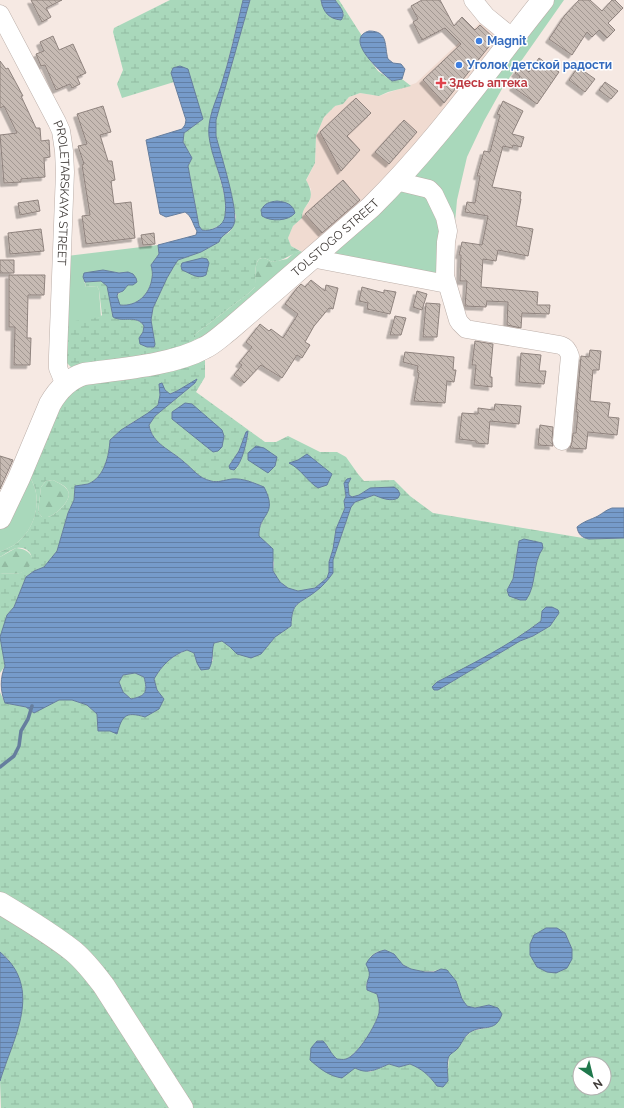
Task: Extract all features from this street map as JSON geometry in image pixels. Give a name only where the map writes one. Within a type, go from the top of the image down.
[{"type":"main road","name":"TOLSTOGO STREET","points":[[0,518],[56,393],[74,378],[84,374],[166,362],[194,353],[205,348],[229,330],[370,207],[396,181],[438,133],[543,0]]},
{"type":"main road","points":[[0,902],[74,952],[90,968],[104,986],[182,1108]]},
{"type":"street","points":[[472,0],[486,16],[513,38]]},
{"type":"street","name":"PROLETARSKAYA STREET","points":[[0,14],[57,122],[63,142],[65,172],[58,368],[65,385]]},
{"type":"street","points":[[396,181],[429,189],[434,194],[447,224],[448,231],[444,265],[445,276],[460,323],[466,329],[560,345],[569,351],[570,356],[562,440]]},
{"type":"street","points":[[311,258],[447,284]]},
{"type":"shaded area","points":[[484,19],[506,39],[420,147],[307,254],[291,246],[288,238],[293,226],[302,218],[302,212],[310,201],[311,189],[306,181],[315,163],[316,136],[324,117],[335,106],[343,104],[349,97],[360,93],[379,96],[416,83]]},
{"type":"green space","points":[[170,0],[243,0],[222,85],[211,116],[209,136],[225,198],[225,217],[223,223],[207,231],[202,230],[199,226],[188,166],[192,158],[183,142],[184,133],[203,119],[171,73],[174,82],[122,98],[117,84],[123,70],[113,32],[114,28]]},
{"type":"green space","points":[[250,0],[321,0],[322,5],[330,17],[344,14],[335,0],[339,0],[362,36],[361,45],[365,54],[378,71],[392,81],[402,79],[411,86],[379,96],[360,93],[349,97],[343,104],[335,106],[324,117],[316,136],[315,163],[306,180],[311,193],[309,202],[304,209],[302,218],[293,226],[288,238],[291,246],[300,251],[283,259],[272,262],[261,258],[258,260],[256,264],[255,287],[194,335],[194,339],[197,341],[197,346],[72,368],[66,362],[65,327],[75,321],[100,317],[102,315],[99,290],[97,286],[86,287],[85,282],[101,281],[107,286],[112,313],[117,319],[132,319],[142,323],[144,326],[143,332],[139,338],[155,344],[151,320],[153,308],[174,266],[178,260],[201,252],[219,242],[221,237],[228,233],[232,228],[236,217],[216,136],[216,120]]},
{"type":"green space","points":[[548,0],[564,0],[503,87],[484,121],[467,157],[457,200],[454,234],[453,281],[320,257]]},
{"type":"green space","points":[[158,245],[159,254],[151,265],[151,284],[142,298],[132,304],[120,305],[117,298],[128,285],[128,272],[119,273],[103,270],[83,277],[86,287],[97,286],[99,290],[101,317],[65,327],[67,256]]},
{"type":"green space","points":[[300,251],[307,254],[223,328],[197,341],[194,339],[194,335],[255,287],[256,265],[261,258],[272,262],[287,259],[294,253]]},
{"type":"green space","points":[[205,354],[205,377],[196,392],[265,442],[276,442],[288,436],[320,452],[337,452],[346,457],[364,481],[394,480],[410,496],[433,513],[589,539],[624,538],[624,1108],[193,1108],[129,1009],[0,893],[0,692],[5,703],[26,707],[34,713],[59,700],[72,700],[87,705],[97,714],[98,731],[110,731],[126,715],[136,714],[145,717],[164,699],[157,690],[154,679],[160,669],[172,658],[182,652],[187,650],[194,653],[197,663],[213,661],[212,649],[214,643],[222,641],[237,654],[261,654],[275,637],[291,626],[293,612],[297,604],[320,588],[333,573],[333,560],[351,507],[355,502],[374,495],[384,498],[394,487],[370,488],[359,495],[352,497],[349,495],[348,484],[344,483],[346,496],[344,501],[345,508],[336,529],[327,578],[315,588],[298,591],[288,588],[280,582],[273,571],[274,563],[268,544],[262,541],[259,536],[259,529],[262,523],[264,487],[240,479],[216,482],[206,480],[199,476],[158,442],[154,438],[149,425],[155,416],[195,383],[196,380],[169,394],[159,384],[160,398],[159,404],[155,409],[124,428],[110,440],[109,452],[105,465],[94,481],[88,484],[75,486],[74,500],[68,513],[57,551],[44,567],[34,571],[26,577],[14,607],[7,615],[3,657],[5,666],[0,673],[0,574],[22,572],[30,565],[32,557],[27,550],[17,548],[0,557],[0,552],[12,546],[24,536],[34,519],[37,499],[34,484],[27,470],[68,389]],"holes":[[[246,432],[248,432],[247,441],[237,468],[229,466],[239,451]],[[53,480],[62,484],[66,487],[69,494],[66,502],[55,513],[48,517],[42,517],[38,512],[41,487],[46,481]],[[519,541],[543,548],[538,555],[530,593],[507,590],[513,579]],[[542,611],[559,613],[550,626],[533,636],[520,641],[438,690],[434,690],[437,682],[491,654],[541,621]],[[565,933],[572,949],[534,935]],[[385,950],[393,954],[406,967],[416,971],[426,972],[441,969],[456,981],[462,999],[467,1006],[475,1008],[489,1005],[491,1027],[472,1031],[463,1039],[458,1047],[449,1056],[448,1081],[437,1086],[425,1073],[410,1064],[399,1067],[389,1064],[370,1072],[355,1068],[349,1072],[317,1041],[328,1046],[330,1053],[337,1059],[345,1059],[356,1051],[370,1032],[379,1013],[379,1001],[377,994],[367,990],[366,984],[370,978],[370,957],[377,952]]]},
{"type":"green space","points":[[27,470],[34,484],[37,500],[34,520],[24,537],[12,546],[0,552],[0,529]]},
{"type":"green space","points":[[53,480],[67,489],[69,494],[68,498],[63,506],[51,516],[42,517],[38,512],[41,487],[46,481]]},
{"type":"green space","points":[[16,548],[27,551],[30,554],[32,557],[31,565],[28,569],[21,573],[0,574],[0,557]]},
{"type":"green space","points":[[135,673],[144,677],[146,690],[143,695],[131,699],[123,692],[119,682],[123,675]]},
{"type":"green space","points":[[0,912],[47,943],[84,975],[171,1108],[1,1108],[0,1081],[7,1059],[9,960],[0,952]]},
{"type":"water","points":[[243,0],[250,0],[216,120],[216,136],[232,195],[235,217],[234,224],[219,242],[201,252],[178,260],[167,278],[153,308],[151,320],[155,344],[154,347],[147,347],[140,344],[139,338],[143,332],[144,326],[141,322],[134,319],[117,319],[113,317],[107,286],[101,281],[85,282],[83,277],[84,273],[103,270],[119,273],[128,272],[133,274],[137,282],[133,285],[128,285],[123,291],[118,293],[117,296],[120,305],[132,304],[142,298],[149,289],[152,276],[151,265],[159,254],[158,245],[196,235],[197,231],[189,216],[185,212],[166,217],[160,214],[146,140],[182,129],[185,125],[186,120],[171,73],[173,68],[180,66],[188,69],[203,119],[184,133],[183,142],[192,158],[188,166],[199,226],[202,230],[209,230],[216,228],[224,220],[226,206],[225,196],[211,146],[209,123],[227,65]]},
{"type":"water","points":[[321,0],[335,0],[343,12],[343,17],[341,20],[333,18],[327,14],[323,8]]},
{"type":"water","points":[[369,31],[383,36],[386,44],[388,59],[393,63],[401,64],[405,69],[402,79],[392,81],[367,56],[360,41],[362,35]]},
{"type":"water","points":[[277,201],[289,204],[293,207],[295,213],[289,218],[280,220],[262,216],[261,210],[266,204]]},
{"type":"water","points":[[202,258],[207,259],[209,263],[206,275],[200,277],[182,270],[182,263]]},
{"type":"water","points":[[197,379],[195,383],[155,416],[149,425],[151,432],[158,442],[199,476],[206,480],[216,482],[240,479],[264,487],[268,496],[269,509],[261,523],[259,536],[273,549],[273,571],[280,582],[288,588],[298,591],[315,588],[327,578],[336,529],[345,508],[344,501],[346,496],[344,483],[347,479],[351,478],[348,484],[349,495],[352,497],[359,495],[370,488],[394,487],[400,494],[398,498],[392,500],[374,495],[355,502],[351,507],[333,560],[333,573],[320,588],[297,604],[293,612],[291,626],[275,637],[261,654],[251,658],[237,654],[222,641],[214,643],[209,669],[201,670],[194,653],[187,650],[177,655],[160,669],[154,679],[157,690],[164,699],[159,709],[145,717],[138,715],[125,716],[117,734],[110,731],[98,731],[97,714],[87,705],[72,700],[59,700],[34,713],[26,707],[5,703],[1,684],[5,666],[0,637],[7,615],[14,607],[26,577],[34,571],[44,567],[57,551],[68,513],[74,500],[75,486],[88,484],[94,481],[105,465],[109,452],[110,440],[121,430],[158,405],[160,395],[159,384],[162,383],[165,390],[170,394]],"holes":[[[135,673],[144,677],[146,690],[143,695],[131,699],[123,692],[119,682],[123,675]]]},
{"type":"water","points":[[185,403],[192,404],[222,430],[224,436],[222,447],[218,451],[213,452],[172,419],[172,412]]},
{"type":"water","points":[[248,431],[242,458],[234,470],[230,469],[229,466],[239,451],[246,432]]},
{"type":"water","points":[[256,446],[264,448],[277,457],[275,466],[268,473],[248,460],[248,453]]},
{"type":"water","points":[[307,454],[332,474],[327,485],[318,488],[297,468],[289,463],[298,460]]},
{"type":"water","points":[[612,508],[624,508],[624,538],[589,539],[582,537],[579,534],[577,527]]},
{"type":"water","points":[[524,539],[542,543],[543,548],[537,560],[532,588],[526,600],[520,600],[509,596],[507,590],[513,579],[519,541]]},
{"type":"water","points":[[546,607],[552,607],[558,610],[559,613],[550,626],[533,636],[520,641],[438,690],[434,690],[432,687],[437,682],[504,646],[529,630],[541,621],[542,611]]},
{"type":"water","points":[[546,928],[557,928],[565,933],[572,949],[572,959],[567,968],[556,973],[547,972],[537,967],[530,955],[530,944],[534,935]]},
{"type":"water","points":[[385,950],[394,954],[403,965],[411,969],[425,972],[434,972],[441,969],[447,970],[456,981],[462,999],[467,1006],[475,1008],[489,1005],[498,1008],[502,1014],[500,1020],[493,1026],[477,1029],[469,1033],[460,1046],[449,1056],[447,1065],[448,1081],[443,1087],[437,1086],[425,1073],[410,1064],[399,1067],[389,1064],[368,1071],[355,1068],[342,1078],[325,1072],[310,1060],[311,1048],[317,1041],[323,1041],[337,1059],[346,1059],[356,1052],[366,1039],[379,1013],[379,1001],[377,994],[367,990],[369,973],[366,964],[374,954]]},
{"type":"water","points":[[0,952],[13,966],[20,982],[23,998],[17,1031],[0,1081]]},
{"type":"building","points":[[31,0],[62,0],[46,8],[51,17],[42,22]]},
{"type":"building","points":[[422,0],[440,0],[454,26],[462,17],[475,30],[480,25],[495,39],[444,103],[423,80],[461,44],[445,28],[422,40],[413,22],[418,19],[411,6]]},
{"type":"building","points":[[579,0],[590,0],[602,11],[612,0],[615,0],[623,8],[608,23],[615,30],[607,38],[599,30],[592,37],[587,32],[572,55],[549,39],[565,15]]},
{"type":"building","points":[[53,36],[59,50],[73,44],[86,73],[77,77],[80,84],[72,88],[70,84],[56,90],[45,65],[41,66],[36,54],[44,51],[40,42]]},
{"type":"building","points":[[539,58],[559,72],[537,104],[513,87],[520,77],[515,73],[521,66],[529,72]]},
{"type":"building","points":[[0,61],[6,69],[8,68],[23,96],[21,96],[36,128],[40,128],[41,141],[49,140],[50,157],[44,158],[45,177],[21,179],[21,182],[4,183],[0,135],[17,133],[4,106],[0,108]]},
{"type":"building","points":[[578,67],[595,79],[585,92],[569,80]]},
{"type":"building","points":[[605,82],[618,91],[611,99],[599,90]]},
{"type":"building","points":[[356,98],[371,113],[347,136],[360,150],[341,171],[320,132]]},
{"type":"building","points":[[503,101],[523,111],[512,134],[524,137],[521,147],[513,145],[512,148],[503,146],[492,187],[521,192],[516,226],[533,229],[528,256],[498,250],[496,261],[483,259],[481,287],[538,292],[537,305],[550,305],[549,314],[522,313],[521,328],[507,325],[508,302],[487,301],[486,307],[465,306],[467,281],[460,281],[461,255],[459,255],[462,242],[482,245],[488,216],[465,212],[467,202],[475,203],[480,176],[477,176],[484,151],[490,152],[500,115],[497,114]]},
{"type":"building","points":[[103,106],[111,132],[100,135],[108,161],[112,161],[115,180],[111,181],[114,204],[131,202],[135,238],[86,244],[82,216],[90,215],[82,165],[84,164],[78,146],[87,144],[77,114]]},
{"type":"building","points":[[404,120],[417,132],[389,164],[375,152]]},
{"type":"building","points":[[343,180],[360,200],[322,233],[305,214]]},
{"type":"building","points":[[38,200],[40,211],[20,215],[18,203]]},
{"type":"building","points":[[41,229],[44,251],[10,254],[8,233]]},
{"type":"building","points":[[154,233],[155,244],[143,245],[141,235]]},
{"type":"building","points":[[0,260],[14,260],[14,273],[0,273]]},
{"type":"building","points":[[9,275],[45,275],[44,295],[28,295],[27,338],[31,338],[30,365],[14,365],[15,327],[9,327]]},
{"type":"building","points":[[311,280],[325,291],[326,285],[338,288],[333,309],[329,308],[314,326],[305,342],[310,345],[302,358],[297,355],[282,378],[261,365],[244,383],[234,375],[242,365],[239,363],[252,347],[246,342],[260,324],[269,331],[271,329],[283,338],[298,314],[285,304],[301,284],[305,287]]},
{"type":"building","points":[[362,287],[384,293],[384,290],[396,292],[390,314],[367,309],[368,303],[359,301]]},
{"type":"building","points":[[417,291],[427,294],[422,310],[413,307]]},
{"type":"building","points":[[426,303],[440,304],[437,337],[423,337]]},
{"type":"building","points":[[395,316],[406,318],[401,335],[390,335]]},
{"type":"building","points":[[475,341],[493,344],[490,377],[492,377],[492,387],[474,385],[476,365],[472,365]]},
{"type":"building","points":[[590,350],[601,351],[599,370],[593,370],[590,401],[610,403],[608,417],[619,418],[617,435],[588,432],[586,449],[570,448],[573,433],[576,433],[578,412],[576,412],[581,356],[589,357]]},
{"type":"building","points":[[405,352],[454,357],[453,370],[456,370],[454,382],[447,381],[445,403],[414,401],[419,373],[417,372],[418,366],[403,362]]},
{"type":"building","points":[[521,353],[541,355],[539,371],[546,371],[544,384],[519,382]]},
{"type":"building","points":[[495,404],[521,406],[519,424],[490,421],[488,444],[459,439],[462,413],[478,414],[478,408],[494,410]]},
{"type":"building","points":[[540,425],[553,427],[553,446],[538,445]]},
{"type":"building","points":[[0,456],[13,460],[0,489]]},
{"type":"waterway","points":[[0,767],[14,756],[19,746],[21,731],[28,719],[32,706]]},
{"type":"place","name":"Magnit","points":[[479,41]]},
{"type":"place","name":"Уголок детской радости","points":[[459,65]]},
{"type":"place","name":"Здесь аптека","points":[[441,83]]}]
